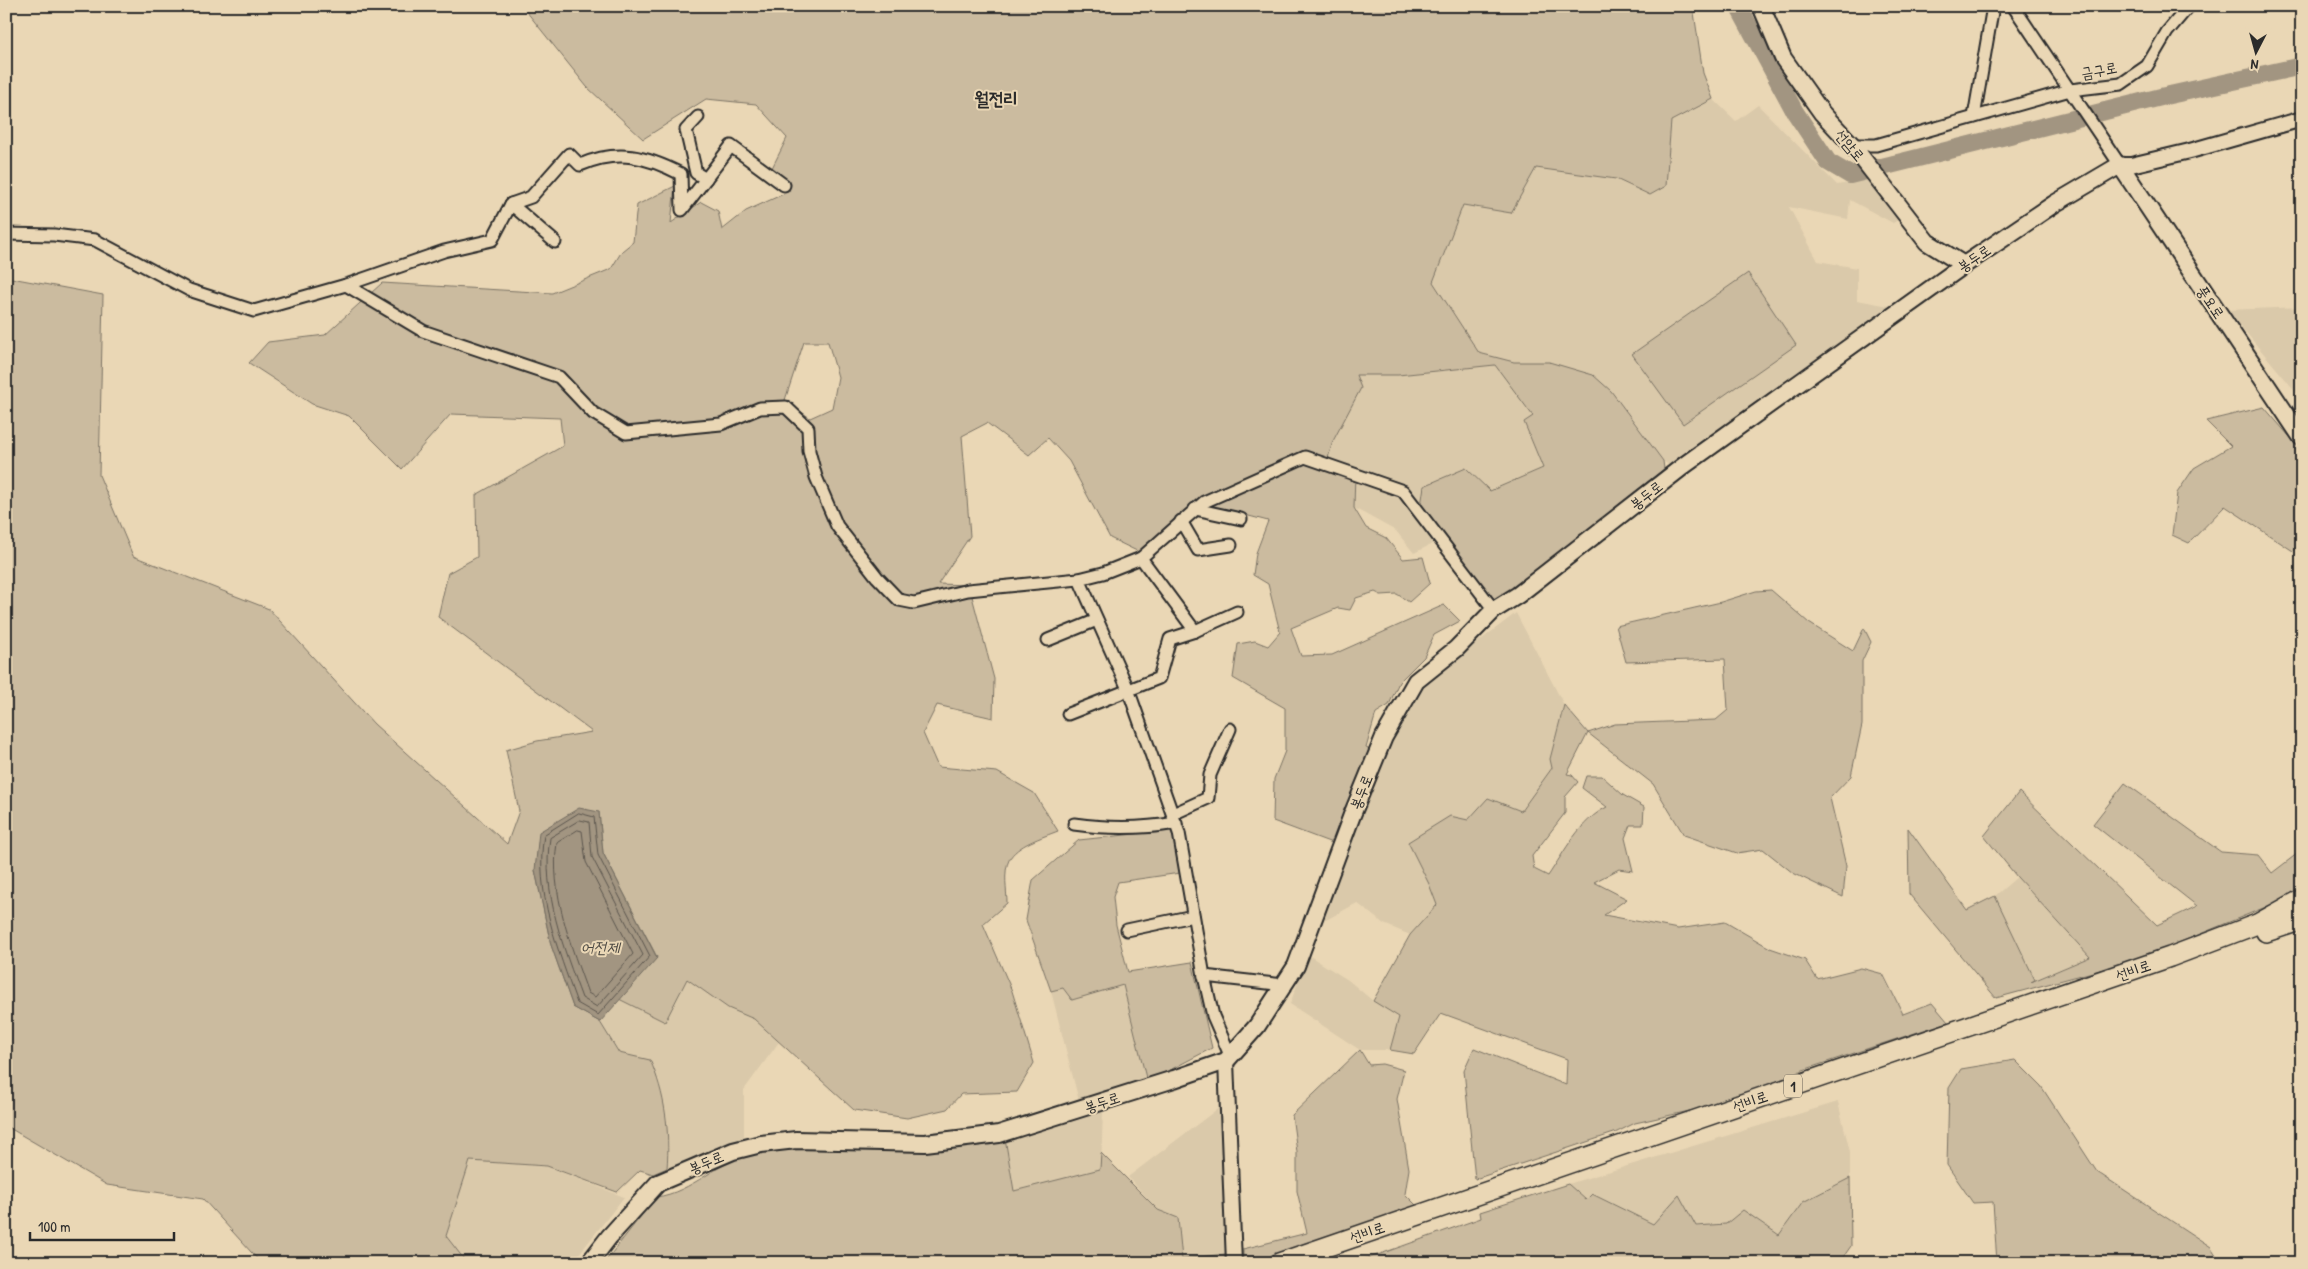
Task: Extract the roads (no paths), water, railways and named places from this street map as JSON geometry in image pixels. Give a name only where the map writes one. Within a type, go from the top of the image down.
[{"type":"main road","name":"선암로","points":[[1761,6],[1783,58],[1822,113],[1854,149],[1927,242],[1964,265]]},
{"type":"main road","name":"봉두로","points":[[589,1263],[609,1237],[658,1183],[732,1151],[761,1144],[796,1140],[925,1143],[999,1134],[1174,1080],[1228,1058],[1257,1026],[1296,966],[1352,815],[1392,722],[1416,682],[1456,648],[1494,610],[1518,595],[1686,464],[1964,265],[2054,204],[2120,165]]},
{"type":"main road","name":"풍요로","points":[[2120,165],[2302,438]]},
{"type":"main road","name":"선비로","points":[[1279,1263],[2170,957],[2257,924],[2302,899]]},
{"type":"main road","name":"선비로","points":[[1317,1263],[2185,965],[2266,932],[2302,913]]},
{"type":"main road","points":[[2266,932],[2302,920]]},
{"type":"street","points":[[1974,117],[1993,6]]},
{"type":"street","points":[[2012,6],[2120,165],[2131,165],[2302,119]]},
{"type":"street","name":"금구로","points":[[1854,149],[1876,145],[2071,92],[2121,84],[2147,66],[2168,32],[2188,6]]},
{"type":"street","points":[[698,117],[686,130],[696,173],[706,179]]},
{"type":"street","points":[[6,234],[54,235],[96,240],[189,290],[254,311],[346,285],[444,252],[492,240],[511,204],[531,197],[569,154],[580,165],[607,157],[637,156],[655,160],[681,174],[682,210],[731,146],[784,185]]},
{"type":"street","points":[[511,204],[555,242]]},
{"type":"street","points":[[346,285],[423,331],[559,378],[593,413],[626,433],[721,424],[760,408],[786,407],[808,428],[809,451],[816,477],[837,526],[877,577],[899,600],[914,603],[968,590],[1079,579],[1141,558],[1160,544],[1181,521],[1204,502],[1305,456],[1403,491],[1494,610]]},
{"type":"street","points":[[1195,509],[1241,519]]},
{"type":"street","points":[[1181,521],[1198,550],[1231,545]]},
{"type":"street","points":[[1141,558],[1195,631]]},
{"type":"street","points":[[1079,579],[1128,689],[1174,818],[1204,976],[1213,1016],[1228,1058],[1234,1263]]},
{"type":"street","points":[[1068,714],[1159,678],[1170,639],[1195,631],[1236,612]]},
{"type":"street","points":[[1048,640],[1097,620]]},
{"type":"street","points":[[1074,824],[1106,828],[1142,829],[1174,818],[1208,798],[1210,775],[1230,729]]},
{"type":"street","points":[[1128,930],[1194,916]]},
{"type":"street","points":[[1204,976],[1284,985]]},
{"type":"water","name":"어전제","points":[[579,808],[599,812],[603,853],[657,958],[600,1022],[573,1007],[551,945],[535,870],[539,832]]},
{"type":"waterway","points":[[1738,6],[1795,112],[1828,162],[1850,175],[2165,96],[2302,66]]},
{"type":"district","name":"월전리","points":[[996,98]]}]
